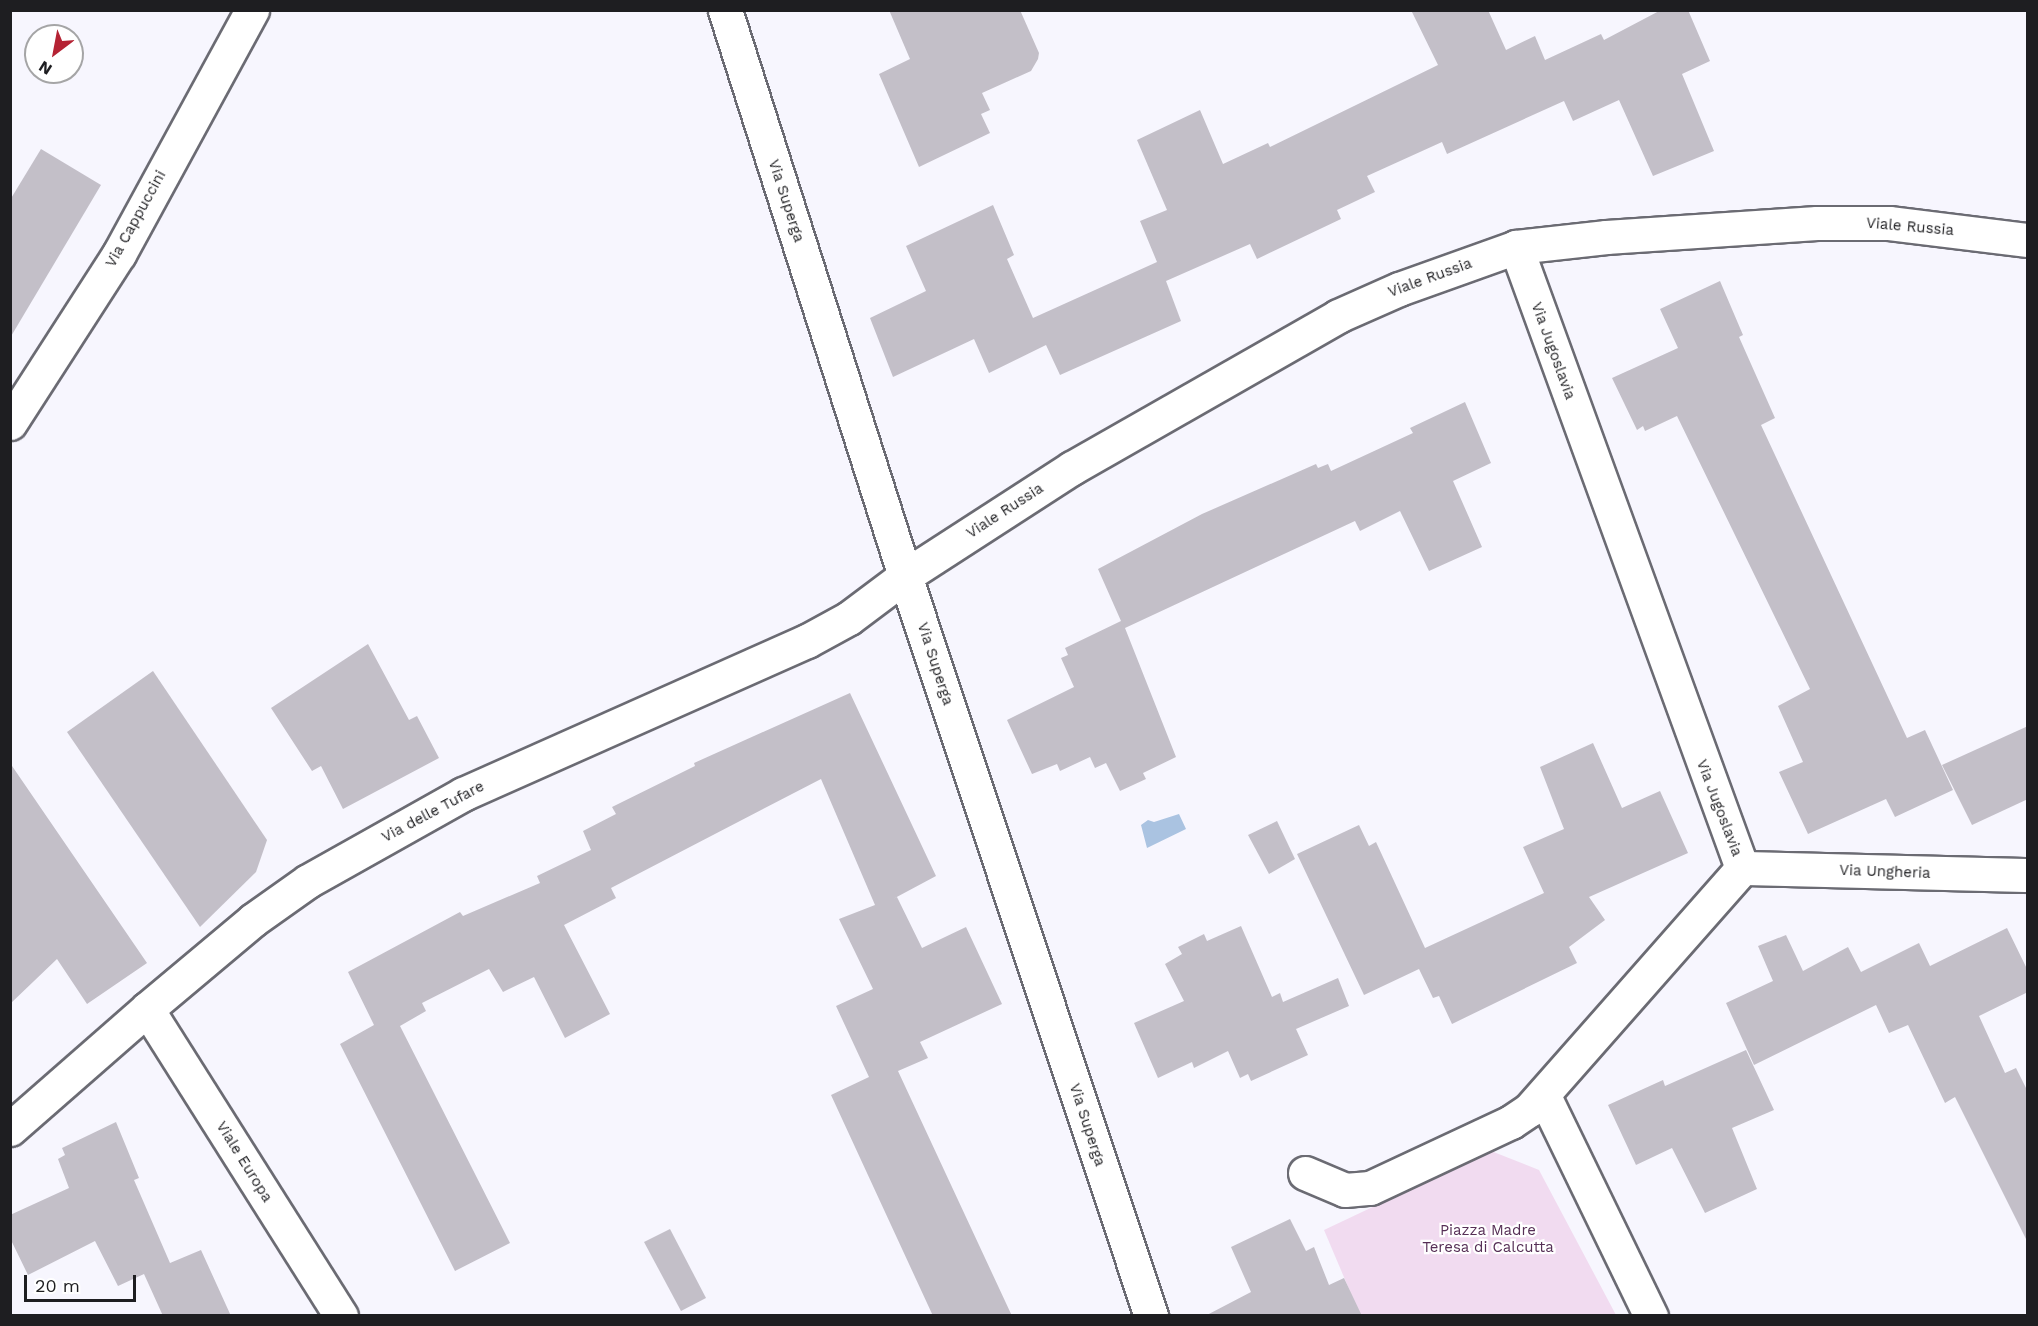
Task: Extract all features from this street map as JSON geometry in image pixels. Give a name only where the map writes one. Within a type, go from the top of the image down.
[{"type":"street","name":"Via Cappuccini","points":[[10,423],[118,254],[252,10]]},
{"type":"street","name":"Via Superga","points":[[725,10],[906,576],[1151,1316]]},
{"type":"street","name":"Viale Russia","points":[[906,576],[1072,468],[1338,316],[1399,289],[1516,247],[1817,223],[1889,224],[2028,240]]},
{"type":"street","name":"Via Jugoslavia","points":[[1305,1173],[1345,1190],[1370,1188],[1511,1122],[1544,1096],[1742,868],[1516,247]]},
{"type":"street","name":"Via delle Tufare","points":[[10,1129],[253,920],[308,881],[463,794],[807,641],[849,618],[906,576]]},
{"type":"street","name":"Via Ungheria","points":[[1742,868],[2028,875]]},
{"type":"street","name":"Viale Europa","points":[[147,1009],[342,1316]]},
{"type":"street","points":[[1544,1096],[1651,1316]]},
{"type":"green space","name":"Piazza Madre Teresa di Calcutta","points":[[1491,1151],[1539,1170],[1616,1315],[1360,1315],[1324,1230]]},
{"type":"water","points":[[1179,814],[1186,829],[1147,848],[1141,825],[1148,820],[1154,822]]},
{"type":"building","points":[[889,10],[1020,10],[1039,53],[1031,71],[982,93],[990,110],[981,114],[990,133],[919,167],[879,74],[910,59]]},
{"type":"building","points":[[1411,10],[1488,10],[1506,50],[1535,36],[1545,60],[1601,34],[1604,40],[1661,10],[1688,10],[1710,61],[1682,74],[1714,151],[1653,176],[1619,100],[1573,121],[1564,101],[1447,154],[1442,142],[1367,176],[1375,192],[1337,210],[1341,219],[1257,259],[1250,244],[1166,281],[1181,321],[1060,375],[1046,345],[989,373],[974,339],[893,377],[870,318],[926,291],[906,246],[993,205],[1014,255],[1007,259],[1033,318],[1157,262],[1140,221],[1167,210],[1137,140],[1200,110],[1223,164],[1268,143],[1270,147],[1438,65]]},
{"type":"building","points":[[41,149],[101,185],[10,338],[10,200]]},
{"type":"building","points":[[1720,281],[1743,335],[1739,337],[1775,418],[1761,425],[1907,738],[1925,730],[1953,790],[1895,817],[1886,799],[1808,834],[1779,772],[1803,762],[1778,706],[1810,689],[1677,416],[1645,431],[1643,426],[1637,430],[1612,378],[1678,348],[1660,309]]},
{"type":"building","points":[[1465,402],[1491,463],[1453,481],[1482,547],[1429,571],[1400,511],[1360,531],[1355,521],[1125,628],[1176,757],[1143,773],[1146,779],[1120,791],[1106,763],[1095,768],[1090,757],[1060,771],[1057,764],[1032,774],[1007,720],[1074,687],[1061,658],[1068,655],[1065,648],[1121,621],[1098,569],[1202,514],[1316,464],[1318,468],[1328,464],[1331,471],[1413,433],[1410,428]]},
{"type":"building","points":[[368,644],[409,720],[417,716],[439,758],[343,809],[321,766],[312,771],[271,708]]},
{"type":"building","points":[[153,671],[267,840],[256,872],[200,927],[67,732]]},
{"type":"building","points":[[850,693],[936,876],[893,899],[897,897],[922,948],[966,927],[1002,1004],[920,1042],[928,1058],[898,1071],[1012,1316],[933,1316],[831,1095],[869,1077],[836,1006],[873,989],[839,919],[875,905],[821,779],[611,888],[616,898],[564,925],[610,1014],[565,1038],[534,977],[503,992],[489,969],[422,1003],[426,1011],[400,1026],[510,1243],[455,1271],[340,1044],[374,1025],[348,972],[460,912],[463,916],[540,883],[537,876],[591,850],[583,831],[616,814],[612,807],[695,766],[694,763]]},
{"type":"building","points":[[2028,726],[2028,799],[1972,825],[1942,765]]},
{"type":"building","points":[[1593,743],[1622,808],[1660,791],[1688,853],[1589,897],[1605,920],[1569,947],[1577,963],[1452,1024],[1439,996],[1433,998],[1419,969],[1364,995],[1297,854],[1359,825],[1369,846],[1376,842],[1425,948],[1544,893],[1523,847],[1564,829],[1540,767]]},
{"type":"building","points":[[10,763],[147,963],[87,1004],[57,959],[10,1004]]},
{"type":"building","points":[[1277,821],[1295,859],[1269,874],[1248,835]]},
{"type":"building","points":[[1241,926],[1272,997],[1280,993],[1283,1002],[1338,978],[1349,1006],[1296,1029],[1308,1055],[1251,1081],[1248,1074],[1240,1078],[1228,1051],[1194,1068],[1192,1062],[1158,1078],[1134,1023],[1184,1001],[1165,964],[1182,954],[1178,947],[1204,934],[1207,941]]},
{"type":"building","points":[[2007,928],[2028,971],[2028,992],[1979,1016],[2005,1073],[2016,1068],[2028,1092],[2028,1243],[1955,1097],[1945,1103],[1908,1025],[1889,1033],[1876,1005],[1754,1065],[1726,1003],[1773,981],[1758,946],[1786,935],[1803,971],[1848,947],[1861,972],[1919,943],[1930,966]]},
{"type":"building","points":[[1746,1050],[1774,1110],[1732,1128],[1757,1189],[1705,1213],[1672,1148],[1636,1165],[1608,1105],[1663,1080],[1665,1086]]},
{"type":"building","points":[[116,1122],[139,1178],[134,1180],[170,1263],[201,1250],[231,1316],[163,1316],[144,1274],[118,1286],[95,1241],[28,1275],[10,1238],[10,1215],[69,1188],[58,1159],[65,1155],[62,1148]]},
{"type":"building","points":[[1290,1219],[1306,1251],[1314,1247],[1329,1285],[1344,1278],[1362,1316],[1205,1316],[1251,1292],[1231,1247]]},
{"type":"building","points":[[670,1229],[706,1298],[681,1311],[644,1242]]}]
